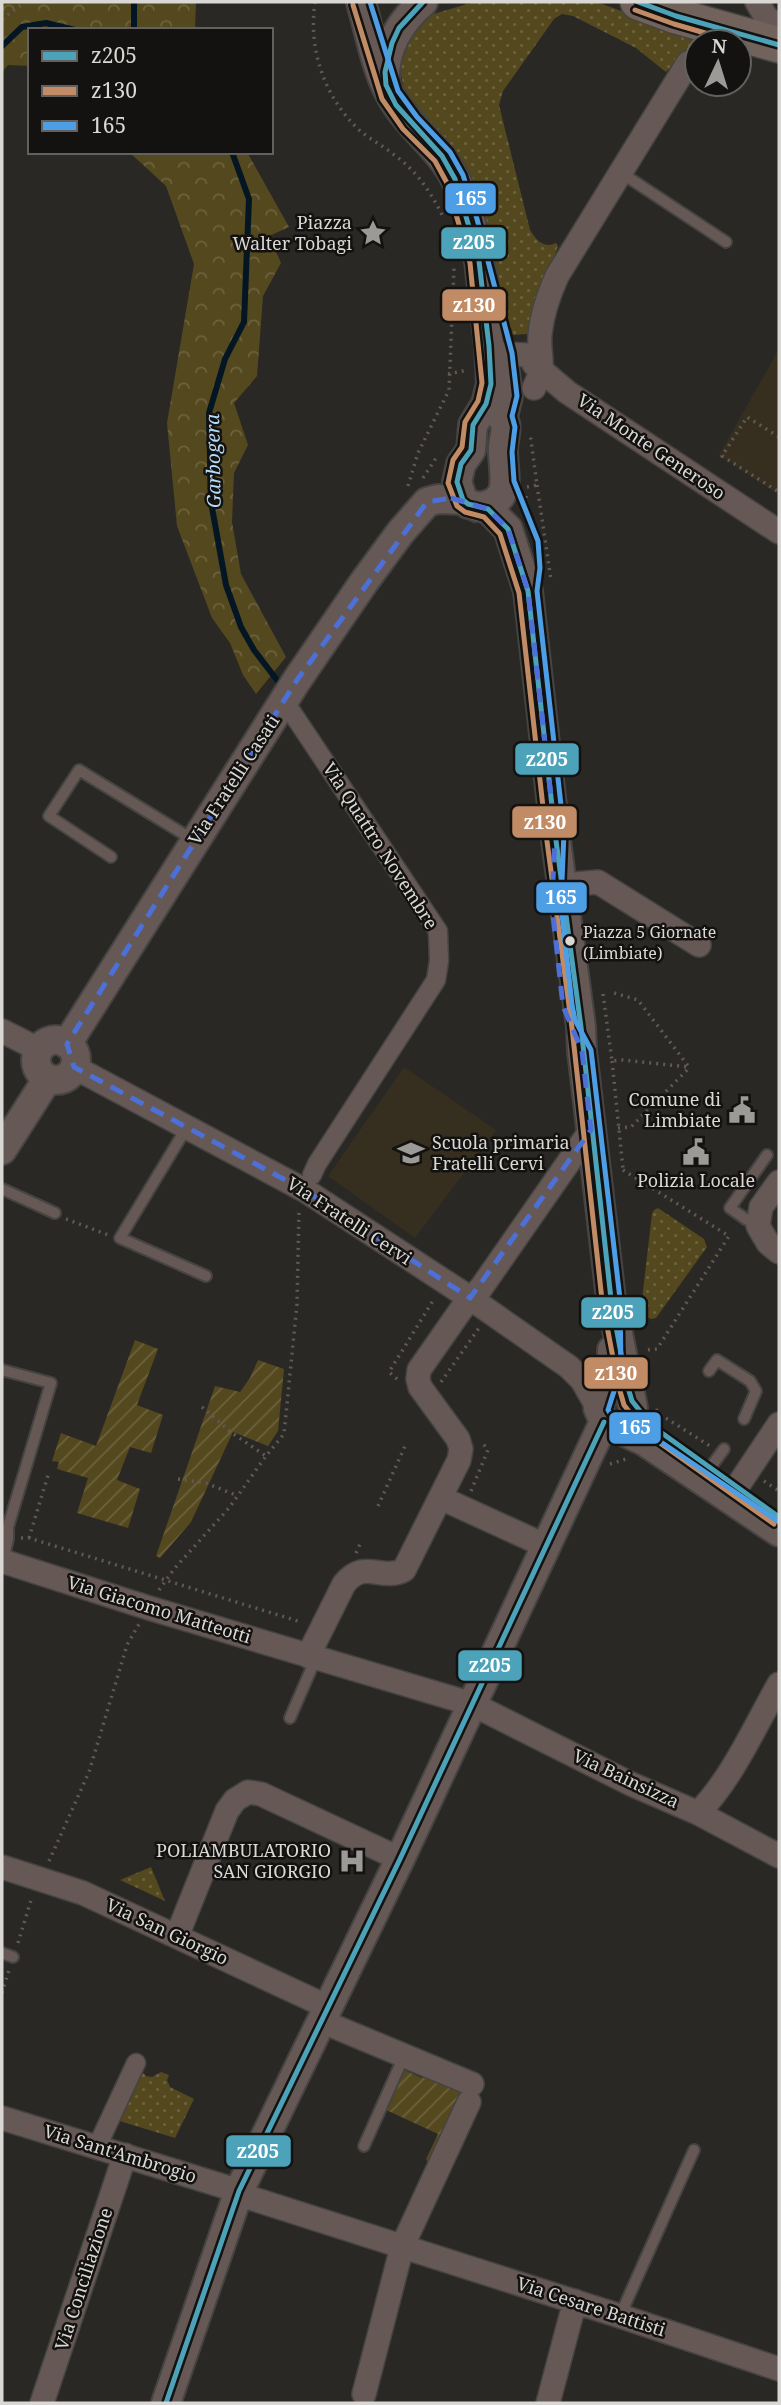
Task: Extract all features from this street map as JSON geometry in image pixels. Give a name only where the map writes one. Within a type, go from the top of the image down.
[{"type":"main road","points":[[638,2],[676,16],[779,45]]},
{"type":"street","points":[[361,2],[386,85],[396,105],[442,156],[455,179],[470,221],[466,263],[491,372],[489,397],[503,446],[505,482],[529,543],[531,568],[528,591]]},
{"type":"street","points":[[386,85],[385,72],[392,43],[399,28],[423,2]]},
{"type":"street","points":[[757,2],[766,17],[779,27]]},
{"type":"street","points":[[582,1051],[528,591],[508,529],[488,509],[466,493],[473,425],[497,422],[519,396],[557,275],[683,71]]},
{"type":"street","points":[[466,263],[530,361]]},
{"type":"street","points":[[497,422],[508,396],[530,361]]},
{"type":"street","name":"Via Monte Generoso","points":[[530,361],[567,391],[779,532]]},
{"type":"street","name":"Via Fratelli Casati","points":[[71,1055],[195,841],[297,680],[430,489],[436,483],[494,503],[505,482]]},
{"type":"street","name":"Via Quattro Novembre","points":[[285,702],[438,931],[439,961],[436,980],[317,1164],[309,1183]]},
{"type":"street","points":[[166,2403],[238,2192],[400,1859],[546,1546],[604,1413],[613,1364],[605,1129],[582,1051],[567,1023],[563,1006],[552,905],[555,833]]},
{"type":"street","points":[[564,885],[598,881],[699,945]]},
{"type":"street","points":[[2,1031],[38,1049]]},
{"type":"street","points":[[55,1040],[71,1055],[67,1076],[62,1079],[48,1078],[37,1067],[38,1049],[48,1041],[55,1040]]},
{"type":"street","name":"Via Fratelli Cervi","points":[[71,1055],[187,1127],[309,1183],[569,1367],[582,1380],[604,1413]]},
{"type":"street","points":[[2,1150],[48,1078]]},
{"type":"street","points":[[312,1657],[344,1584],[352,1574],[366,1571],[396,1574],[404,1570],[459,1460],[461,1449],[458,1439],[421,1387],[419,1370],[470,1298],[481,1288],[605,1129]]},
{"type":"street","points":[[779,1182],[761,1207],[759,1226],[779,1252]]},
{"type":"street","points":[[611,1299],[641,1401],[652,1426],[718,1457],[779,1517]]},
{"type":"street","points":[[604,1413],[621,1426],[629,1420],[641,1401]]},
{"type":"street","points":[[604,1413],[779,1532]]},
{"type":"street","points":[[743,1479],[779,1424]]},
{"type":"street","points":[[441,1498],[546,1546]]},
{"type":"street","name":"Via Giacomo Matteotti","points":[[4,1554],[149,1608],[472,1704]]},
{"type":"street","points":[[698,1813],[728,1773],[779,1684]]},
{"type":"street","name":"Via Bainsizza","points":[[472,1704],[631,1784],[698,1813],[779,1856]]},
{"type":"street","points":[[192,1937],[208,1840],[235,1800],[247,1792],[261,1794],[400,1859]]},
{"type":"street","name":"Via San Giorgio","points":[[2,1867],[51,1877],[192,1937],[470,2093],[402,2247]]},
{"type":"street","points":[[102,2136],[136,2063]]},
{"type":"street","name":"Via Sant'Ambrogio","points":[[2,2118],[238,2192]]},
{"type":"street","name":"Via Conciliazione","points":[[42,2403],[125,2155]]},
{"type":"street","name":"Via Cesare Battisti","points":[[238,2192],[779,2369]]},
{"type":"street","points":[[363,2394],[402,2247]]},
{"type":"street","points":[[548,2403],[575,2301]]},
{"type":"lane","points":[[620,173],[726,242]]},
{"type":"lane","points":[[111,857],[49,816],[79,770],[195,841]]},
{"type":"lane","points":[[187,1127],[120,1238],[206,1276]]},
{"type":"lane","points":[[759,1226],[730,1209],[767,1155]]},
{"type":"lane","points":[[2,1189],[55,1213]]},
{"type":"lane","points":[[709,1371],[717,1360],[750,1381],[757,1391],[744,1419]]},
{"type":"lane","points":[[2,1370],[51,1383],[8,1527],[4,1554]]},
{"type":"lane","points":[[290,1718],[312,1657]]},
{"type":"lane","points":[[2,1953],[13,1957]]},
{"type":"lane","points":[[364,2146],[404,2056]]},
{"type":"lane","points":[[620,2316],[694,2150]]},
{"type":"path","points":[[2,19],[25,2]]},
{"type":"path","points":[[315,2],[313,36],[316,57],[332,94],[345,115],[360,131],[392,153],[420,179],[433,196],[447,228]]},
{"type":"path","points":[[408,486],[418,453],[449,390],[455,291],[466,263]]},
{"type":"path","points":[[779,438],[747,417],[722,456],[779,492]]},
{"type":"path","points":[[768,497],[773,489]]},
{"type":"path","points":[[611,992],[638,1000],[690,1068]]},
{"type":"path","points":[[603,994],[611,1061],[605,1129],[623,1170],[729,1236],[657,1349],[635,1351]]},
{"type":"path","points":[[611,1061],[690,1068]]},
{"type":"path","points":[[605,1129],[631,1127],[690,1068]]},
{"type":"path","points":[[615,1171],[623,1170]]},
{"type":"path","points":[[2,1993],[29,1905],[51,1877],[89,1772],[127,1645],[164,1580],[238,1496],[266,1455],[285,1434],[297,1304],[299,1210],[309,1183]]},
{"type":"path","points":[[55,1213],[120,1238]]},
{"type":"path","points":[[436,1389],[480,1326]]},
{"type":"path","points":[[641,1401],[718,1457]]},
{"type":"path","points":[[202,1407],[232,1433],[266,1455]]},
{"type":"path","points":[[464,1508],[488,1450],[476,1435]]},
{"type":"path","points":[[378,1506],[398,1469],[406,1444]]},
{"type":"path","points":[[4,1554],[29,1538],[49,1472]]},
{"type":"path","points":[[178,1479],[206,1483],[238,1496]]},
{"type":"path","points":[[743,1479],[779,1491]]},
{"type":"path","points":[[29,1538],[307,1624]]},
{"type":"path","points":[[355,1555],[361,1542]]},
{"type":"highlighted area","points":[[451,498],[488,509],[508,529],[528,591],[555,833],[552,905],[563,1006],[582,1051],[591,1130],[470,1298],[306,1191],[74,1067],[67,1044],[82,1019],[297,680],[427,502]]},
{"type":"shaded area","points":[[779,349],[779,495],[719,455]]},
{"type":"shaded area","name":"Scuola primaria Fratelli Cervi","points":[[404,1067],[496,1130],[415,1238],[328,1176]]},
{"type":"green space","points":[[2,2],[196,2],[195,28],[28,28],[28,66],[8,65],[2,72]]},
{"type":"green space","points":[[474,2],[597,2],[683,32],[683,54],[666,72],[636,48],[573,16],[562,14],[554,19],[503,91],[499,105],[530,230],[541,243],[556,243],[558,246],[527,334],[513,335],[511,328],[503,329],[470,177],[452,147],[405,91],[400,58],[404,44],[418,25],[430,15]]},
{"type":"green space","points":[[131,154],[248,154],[289,227],[269,236],[281,263],[263,296],[257,376],[234,403],[248,445],[234,473],[232,522],[241,574],[286,657],[256,694],[243,675],[230,643],[212,618],[177,526],[167,423],[194,264],[166,186]]},
{"type":"green space","points":[[658,1208],[704,1239],[707,1247],[656,1318],[651,1319],[643,1315],[641,1308],[652,1214]]},
{"type":"green space","points":[[135,1340],[158,1349],[137,1405],[163,1415],[151,1453],[130,1447],[117,1480],[140,1489],[128,1528],[77,1513],[88,1478],[57,1469],[59,1462],[52,1461],[61,1433],[96,1446]]},
{"type":"green space","points":[[258,1360],[284,1369],[278,1431],[268,1446],[233,1432],[191,1522],[160,1558],[156,1556],[215,1386],[240,1392]]},
{"type":"green space","points":[[151,1867],[165,1901],[120,1880]]},
{"type":"green space","points":[[138,2067],[146,2076],[152,2077],[161,2072],[169,2075],[167,2080],[170,2087],[194,2099],[175,2138],[113,2119]]},
{"type":"green space","points":[[402,2069],[422,2078],[426,2071],[469,2089],[430,2166],[426,2159],[438,2134],[384,2109]]},
{"type":"waterway","name":"Garbogera","points":[[134,2],[134,28]]},
{"type":"waterway","points":[[2,46],[22,27],[46,23],[67,28]]},
{"type":"waterway","name":"Garbogera","points":[[233,154],[249,199],[244,322],[225,359],[209,413],[211,502],[226,585],[241,627],[254,650],[277,680]]},
{"type":"transit line","name":"165","points":[[370,2],[398,91],[417,117],[450,152],[463,175],[512,353],[517,396],[512,416],[515,427],[512,452],[514,481],[538,541],[540,568],[537,591],[564,832],[561,905],[572,1005],[575,1020],[591,1050],[620,1299],[621,1369],[608,1410],[613,1418],[649,1434],[779,1522]]},
{"type":"transit line","name":"z205","points":[[423,2],[399,28],[392,43],[385,72],[386,85],[396,105],[442,156],[455,179],[479,261],[491,384],[486,404],[473,425],[471,450],[461,464],[457,482],[463,500],[488,509],[508,529],[528,591],[611,1299],[626,1381],[632,1401],[652,1426],[779,1517]]},
{"type":"transit line","name":"z205","points":[[638,2],[676,16],[779,45]]},
{"type":"transit line","name":"z130","points":[[353,5],[382,99],[403,129],[435,161],[447,183],[470,263],[482,383],[478,401],[465,422],[462,447],[453,460],[448,483],[457,506],[465,512],[484,517],[500,534],[519,593],[602,1300],[618,1384],[624,1405],[646,1433],[774,1524]]},
{"type":"transit line","name":"z130","points":[[635,10],[688,28]]},
{"type":"transit line","name":"z205","points":[[166,2403],[239,2191],[400,1859],[604,1422]]},
{"type":"place","name":"Piazza Walter Tobagi","points":[[373,233]]},
{"type":"place","name":"Piazza 5 Giornate (Limbiate)","points":[[570,941]]},
{"type":"place","name":"Comune di Limbiate","points":[[742,1110]]},
{"type":"place","name":"Polizia Locale","points":[[696,1152]]},
{"type":"place","name":"Scuola primaria Fratelli Cervi","points":[[411,1153]]},
{"type":"place","name":"POLIAMBULATORIO SAN GIORGIO","points":[[352,1861]]}]
